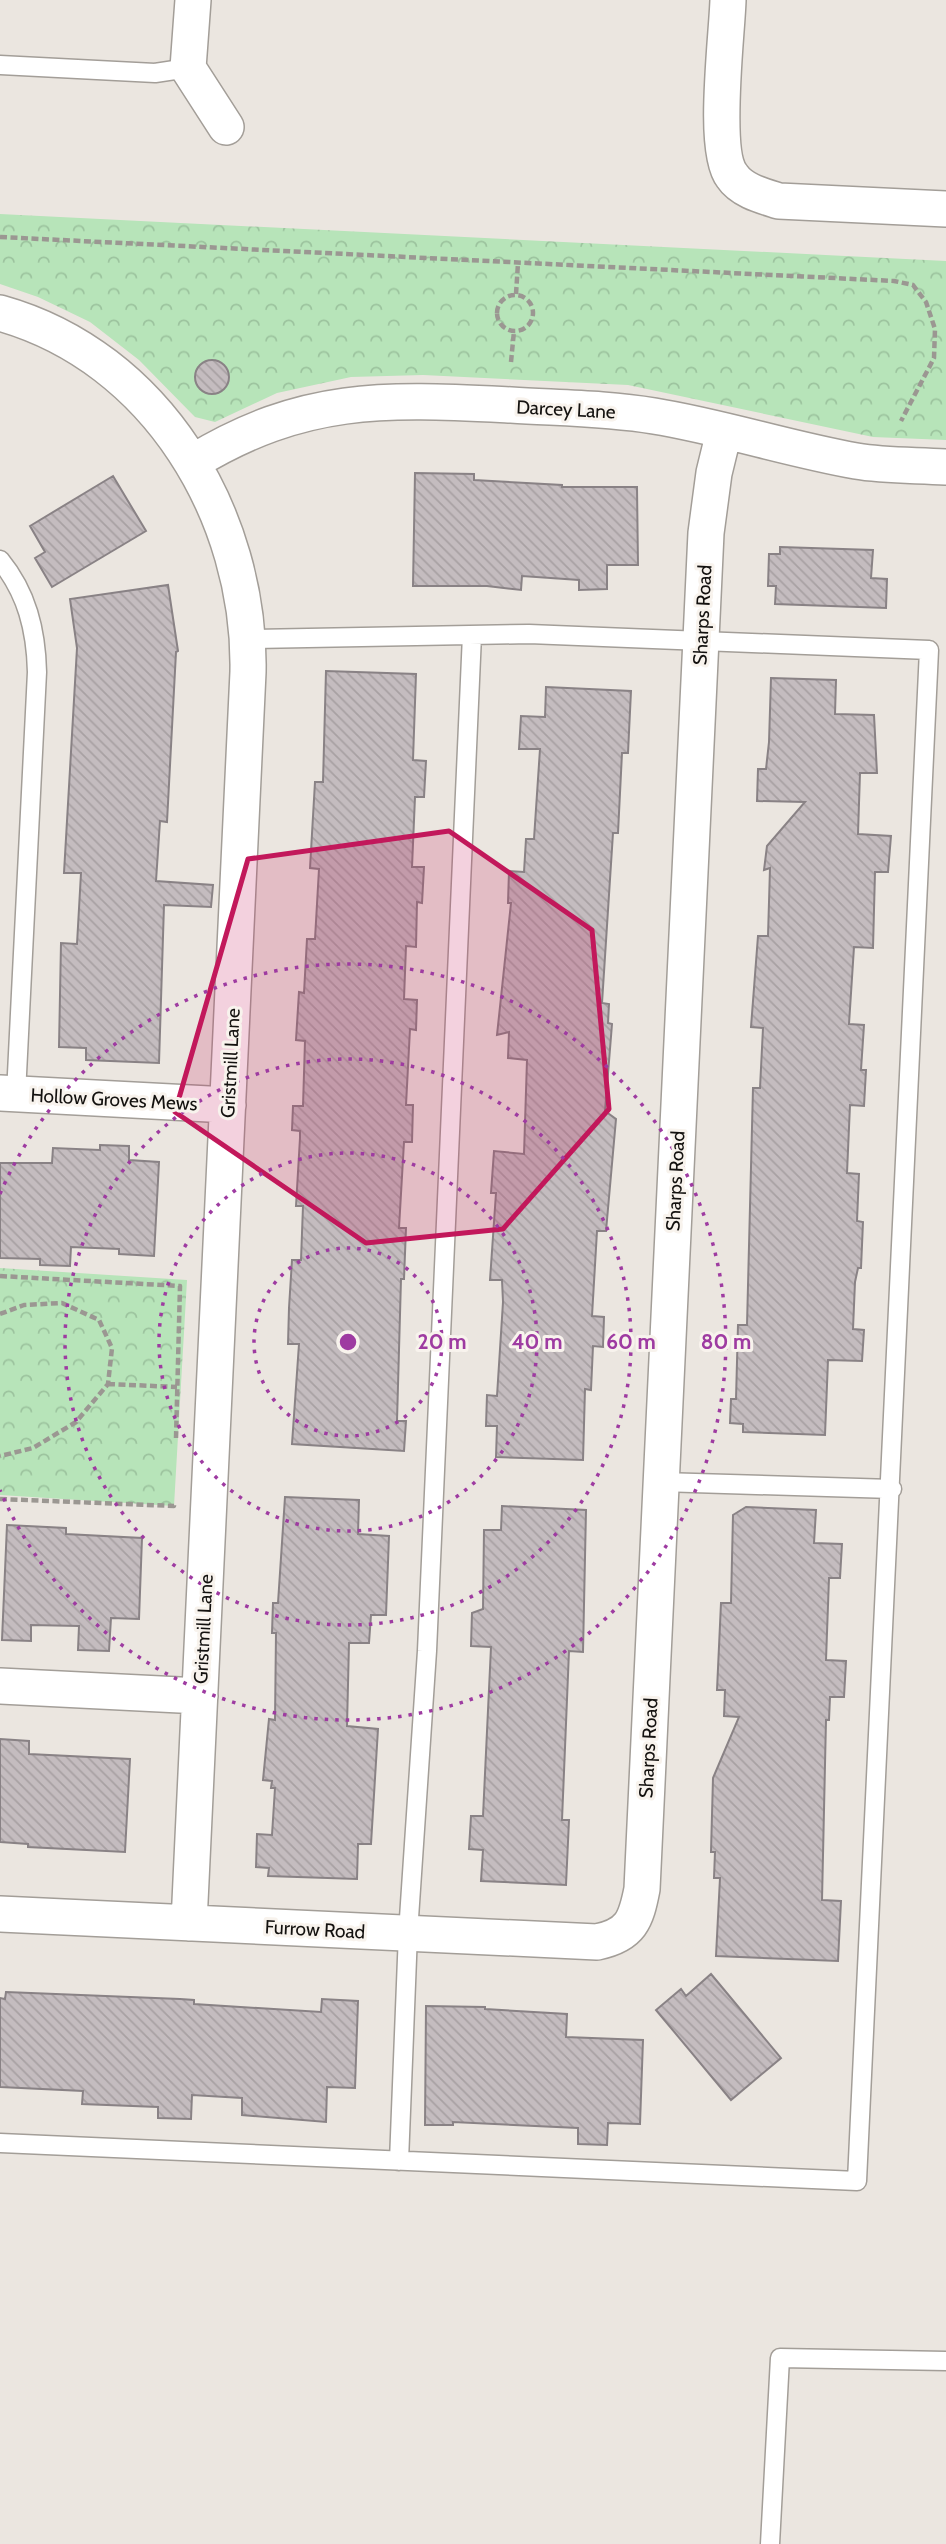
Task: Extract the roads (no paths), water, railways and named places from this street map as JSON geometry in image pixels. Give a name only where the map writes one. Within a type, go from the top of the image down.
[{"type":"street","points":[[193,0],[188,68],[226,127]]},
{"type":"street","points":[[728,0],[721,149],[731,176],[752,192],[779,201],[946,209]]},
{"type":"street","name":"Gristmill Lane","points":[[0,313],[61,339],[120,379],[163,422],[193,462],[217,507],[235,554],[249,639],[188,1923]]},
{"type":"street","name":"Darcey Lane","points":[[193,462],[238,437],[285,418],[343,404],[383,401],[615,410],[655,416],[857,461],[946,467]]},
{"type":"street","name":"Sharps Road","points":[[628,1930],[638,1909],[642,1889],[701,639],[709,503],[724,432]]},
{"type":"street","name":"Hollow Groves Mews","points":[[8,1093],[228,1105]]},
{"type":"street","points":[[0,1686],[200,1696]]},
{"type":"street","name":"Furrow Road","points":[[0,1914],[597,1942],[615,1938],[628,1930]]},
{"type":"lane","points":[[0,65],[155,73],[188,68]]},
{"type":"lane","points":[[0,561],[17,583],[27,605],[36,650],[37,672],[8,1093]]},
{"type":"lane","points":[[399,2161],[408,1933],[427,1651],[472,635]]},
{"type":"lane","points":[[0,2143],[857,2181],[929,649],[701,639],[472,635],[249,639]]},
{"type":"lane","points":[[661,1482],[891,1489]]},
{"type":"lane","points":[[770,2544],[780,2358],[946,2361]]}]
